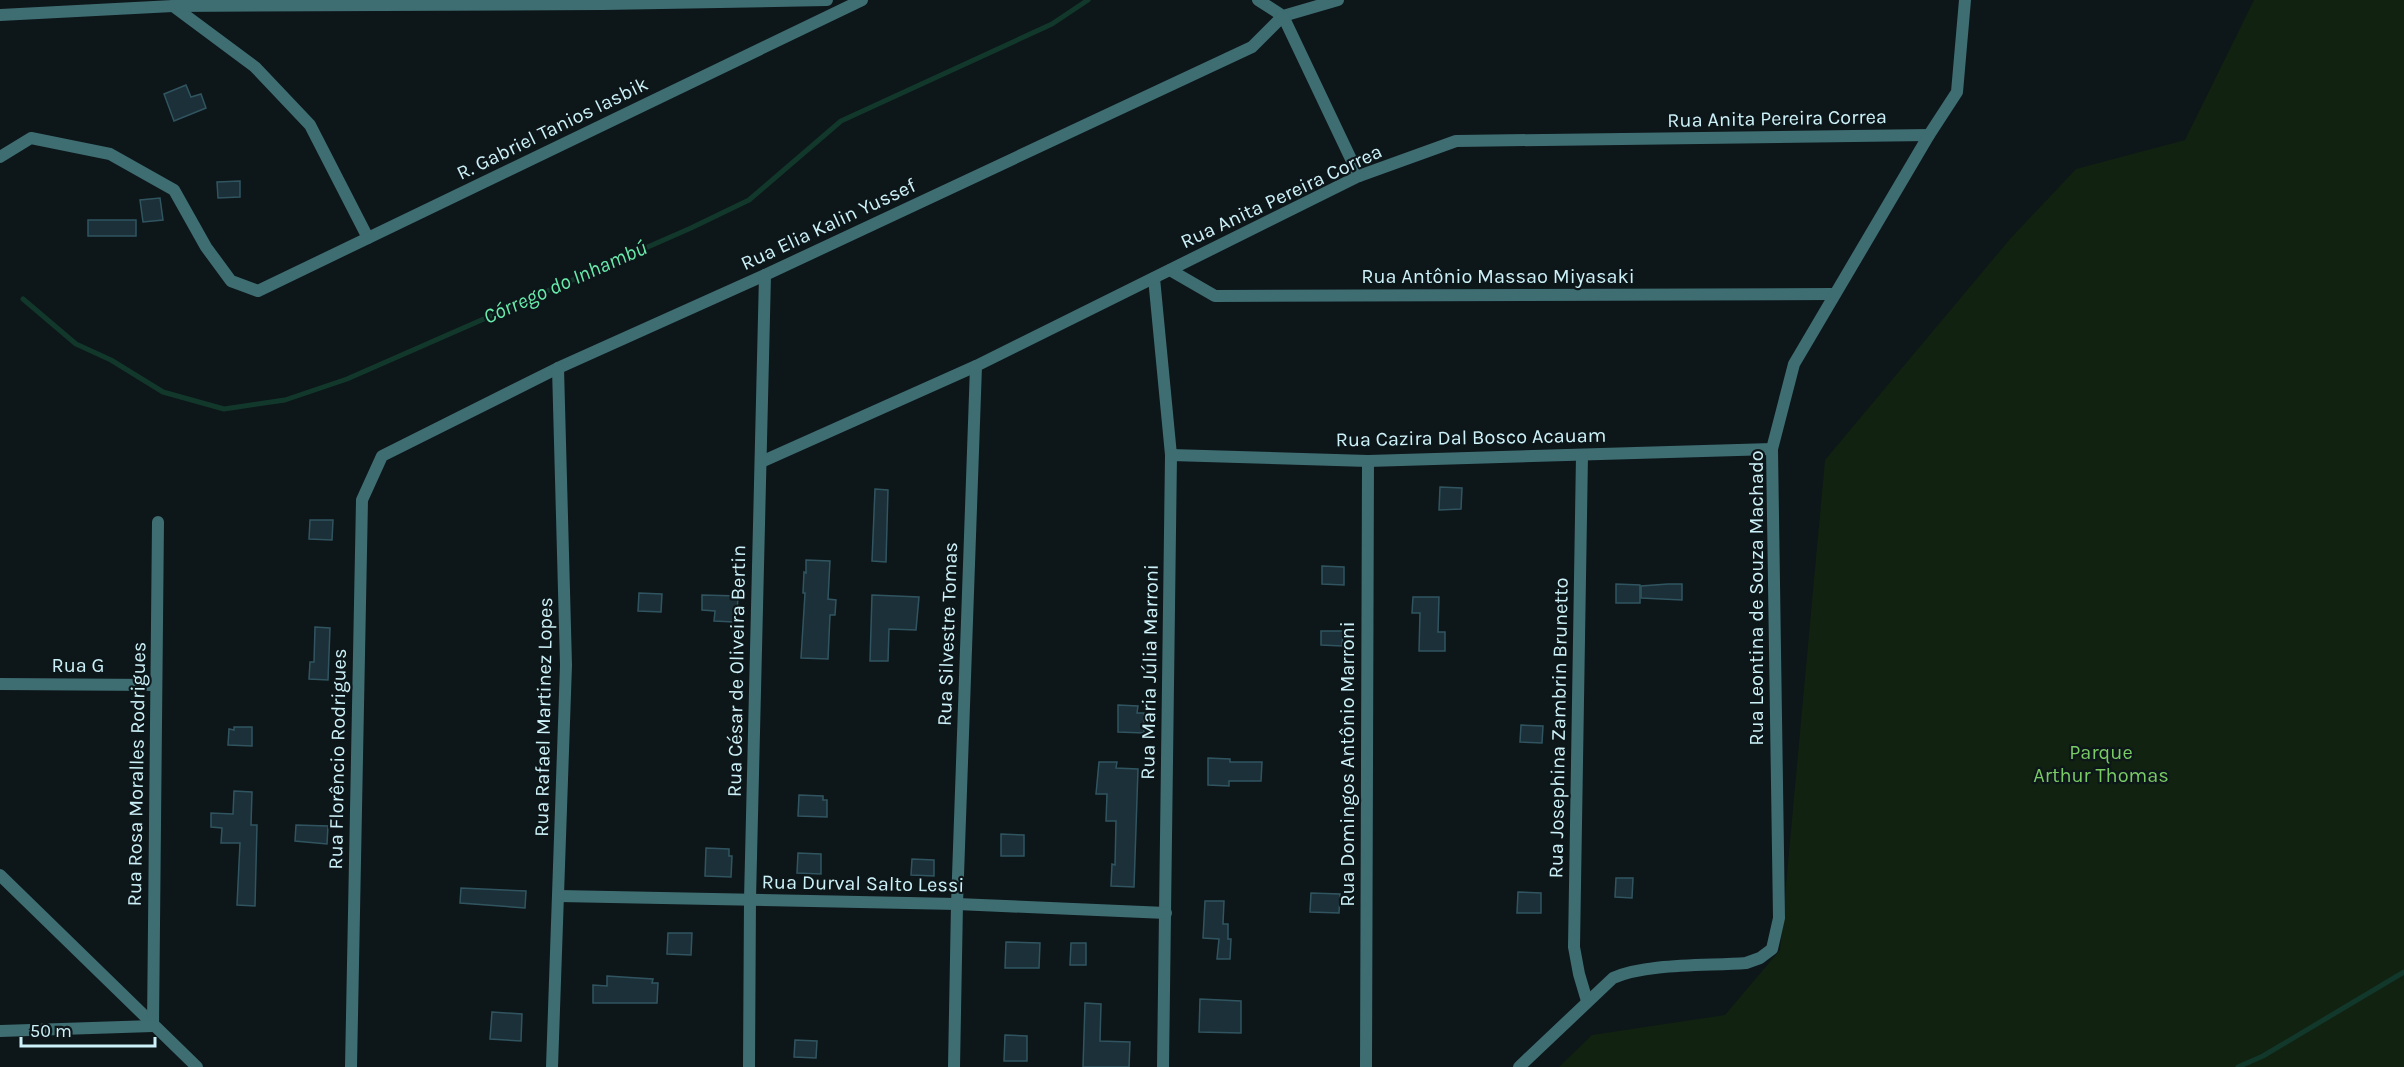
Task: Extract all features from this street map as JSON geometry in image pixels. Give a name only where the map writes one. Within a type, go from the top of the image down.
[{"type":"street","points":[[0,15],[288,2],[603,4],[827,0]]},
{"type":"street","name":"R. Gabriel Tanios Iasbik","points":[[0,157],[32,138],[110,154],[174,190],[206,247],[231,281],[258,291],[862,0]]},
{"type":"street","points":[[1258,0],[1283,16],[1359,176]]},
{"type":"street","points":[[1283,16],[1338,0]]},
{"type":"street","name":"Rua Leontina de Souza Machado","points":[[1519,1067],[1613,978],[1622,974],[1655,968],[1746,963],[1760,958],[1772,949],[1779,918],[1772,449],[1794,364],[1929,135],[1958,92],[1965,0]]},
{"type":"street","points":[[173,6],[255,67],[310,125],[368,238]]},
{"type":"street","name":"Rua Elia Kalin Yussef","points":[[382,456],[558,368],[765,275],[1252,47],[1283,16]]},
{"type":"street","name":"Rua Anita Pereira Correa","points":[[761,462],[976,366],[1359,176],[1456,141],[1929,135]]},
{"type":"street","name":"Rua Antônio Massao Miyasaki","points":[[1170,270],[1215,296],[1834,294]]},
{"type":"street","name":"Rua César de Oliveira Bertin","points":[[749,1067],[750,899],[765,275]]},
{"type":"street","name":"Rua Maria Júlia Marroni","points":[[1154,278],[1171,455],[1163,1067]]},
{"type":"street","name":"Rua Silvestre Tomas","points":[[954,1067],[957,904],[976,366]]},
{"type":"street","name":"Rua Rafael Martinez Lopes","points":[[552,1067],[566,665],[558,368]]},
{"type":"street","name":"Rua Cazira Dal Bosco Acauam","points":[[1171,455],[1368,461],[1772,449]]},
{"type":"street","name":"Rua Josephina Zambrin Brunetto","points":[[1582,455],[1574,947],[1587,1001]]},
{"type":"street","name":"Rua Florêncio Rodrigues","points":[[351,1067],[362,500],[382,456]]},
{"type":"street","name":"Rua Domingos Antônio Marroni","points":[[1366,1067],[1368,461]]},
{"type":"street","name":"Rua Rosa Moralles Rodrigues","points":[[153,1026],[158,522]]},
{"type":"street","name":"Rua G","points":[[0,684],[156,685]]},
{"type":"street","points":[[0,875],[197,1067]]},
{"type":"street","name":"Rua Durval Salto Lessi","points":[[559,896],[957,904],[1166,913]]},
{"type":"street","points":[[0,1031],[153,1026]]},
{"type":"green space","name":"Parque Arthur Thomas","points":[[2254,0],[2404,0],[2404,1067],[1559,1067],[1592,1035],[1725,1015],[1780,950],[1825,460],[2010,239],[2076,169],[2185,140]]},
{"type":"building","points":[[186,85],[191,97],[201,94],[206,108],[174,121],[164,94]]},
{"type":"building","points":[[240,181],[240,197],[218,198],[217,182]]},
{"type":"building","points":[[160,198],[163,220],[143,222],[140,200]]},
{"type":"building","points":[[88,220],[136,220],[136,236],[88,236]]},
{"type":"building","points":[[1440,487],[1462,488],[1461,509],[1439,510]]},
{"type":"building","points":[[875,489],[888,490],[886,562],[872,561]]},
{"type":"building","points":[[310,520],[333,520],[332,540],[309,539]]},
{"type":"building","points":[[806,560],[830,561],[828,599],[836,600],[835,615],[830,615],[828,659],[801,658]]},
{"type":"building","points":[[1322,566],[1344,567],[1344,585],[1322,584]]},
{"type":"building","points":[[1616,584],[1640,585],[1640,603],[1616,603]]},
{"type":"building","points":[[1682,584],[1682,600],[1641,598],[1641,586]]},
{"type":"building","points":[[639,593],[662,594],[661,612],[638,611]]},
{"type":"building","points":[[702,595],[738,596],[734,622],[714,621],[715,611],[702,610]]},
{"type":"building","points":[[872,595],[919,597],[916,630],[889,629],[888,661],[870,661]]},
{"type":"building","points":[[1413,597],[1439,597],[1438,632],[1445,632],[1445,651],[1419,651],[1420,613],[1412,613]]},
{"type":"building","points":[[315,627],[330,628],[328,680],[309,679],[310,662],[314,662]]},
{"type":"building","points":[[1321,631],[1343,631],[1342,646],[1321,645]]},
{"type":"building","points":[[1118,705],[1138,706],[1137,713],[1144,713],[1144,733],[1118,732]]},
{"type":"building","points":[[1521,725],[1543,726],[1542,743],[1520,742]]},
{"type":"building","points":[[234,727],[252,727],[252,746],[228,745],[229,729],[234,730]]},
{"type":"building","points":[[1208,758],[1230,759],[1230,762],[1262,762],[1261,781],[1229,781],[1229,786],[1208,785]]},
{"type":"building","points":[[1099,762],[1117,762],[1116,768],[1138,769],[1134,887],[1111,886],[1112,864],[1115,865],[1116,821],[1106,821],[1107,794],[1096,794]]},
{"type":"building","points":[[234,791],[252,792],[251,825],[257,825],[255,906],[237,905],[240,843],[221,843],[222,828],[211,827],[211,813],[233,814]]},
{"type":"building","points":[[799,795],[823,796],[823,800],[827,800],[827,817],[798,816]]},
{"type":"building","points":[[296,825],[328,826],[327,844],[295,841]]},
{"type":"building","points":[[1001,834],[1024,835],[1024,856],[1001,856]]},
{"type":"building","points":[[706,848],[729,849],[729,856],[732,856],[731,877],[705,876]]},
{"type":"building","points":[[798,853],[821,854],[821,874],[797,873]]},
{"type":"building","points":[[912,859],[934,860],[934,876],[911,875]]},
{"type":"building","points":[[1616,878],[1633,878],[1632,898],[1615,897]]},
{"type":"building","points":[[461,888],[526,891],[525,908],[460,903]]},
{"type":"building","points":[[1518,892],[1541,893],[1541,913],[1517,913]]},
{"type":"building","points":[[1311,893],[1340,894],[1339,913],[1310,912]]},
{"type":"building","points":[[1205,901],[1224,901],[1223,924],[1228,924],[1228,939],[1231,939],[1230,959],[1217,959],[1219,939],[1203,938]]},
{"type":"building","points":[[668,933],[692,933],[691,955],[667,954]]},
{"type":"building","points":[[1006,942],[1040,943],[1039,968],[1005,968]]},
{"type":"building","points":[[1071,943],[1086,943],[1086,965],[1070,965]]},
{"type":"building","points":[[607,976],[653,979],[652,983],[658,983],[657,1003],[593,1003],[593,985],[607,986]]},
{"type":"building","points":[[1200,999],[1241,1001],[1241,1033],[1199,1032]]},
{"type":"building","points":[[1085,1003],[1101,1004],[1100,1041],[1130,1042],[1129,1067],[1083,1067]]},
{"type":"building","points":[[492,1012],[522,1014],[521,1041],[490,1039]]},
{"type":"building","points":[[1005,1035],[1027,1036],[1027,1061],[1004,1061]]},
{"type":"building","points":[[795,1040],[817,1041],[816,1058],[794,1057]]},
{"type":"waterway","name":"Córrego do Inhambú","points":[[23,299],[76,344],[111,360],[163,392],[224,409],[285,400],[347,379],[691,228],[749,200],[841,121],[1052,24],[1088,0]]},
{"type":"waterway","points":[[2238,1067],[2263,1056],[2404,972]]}]
